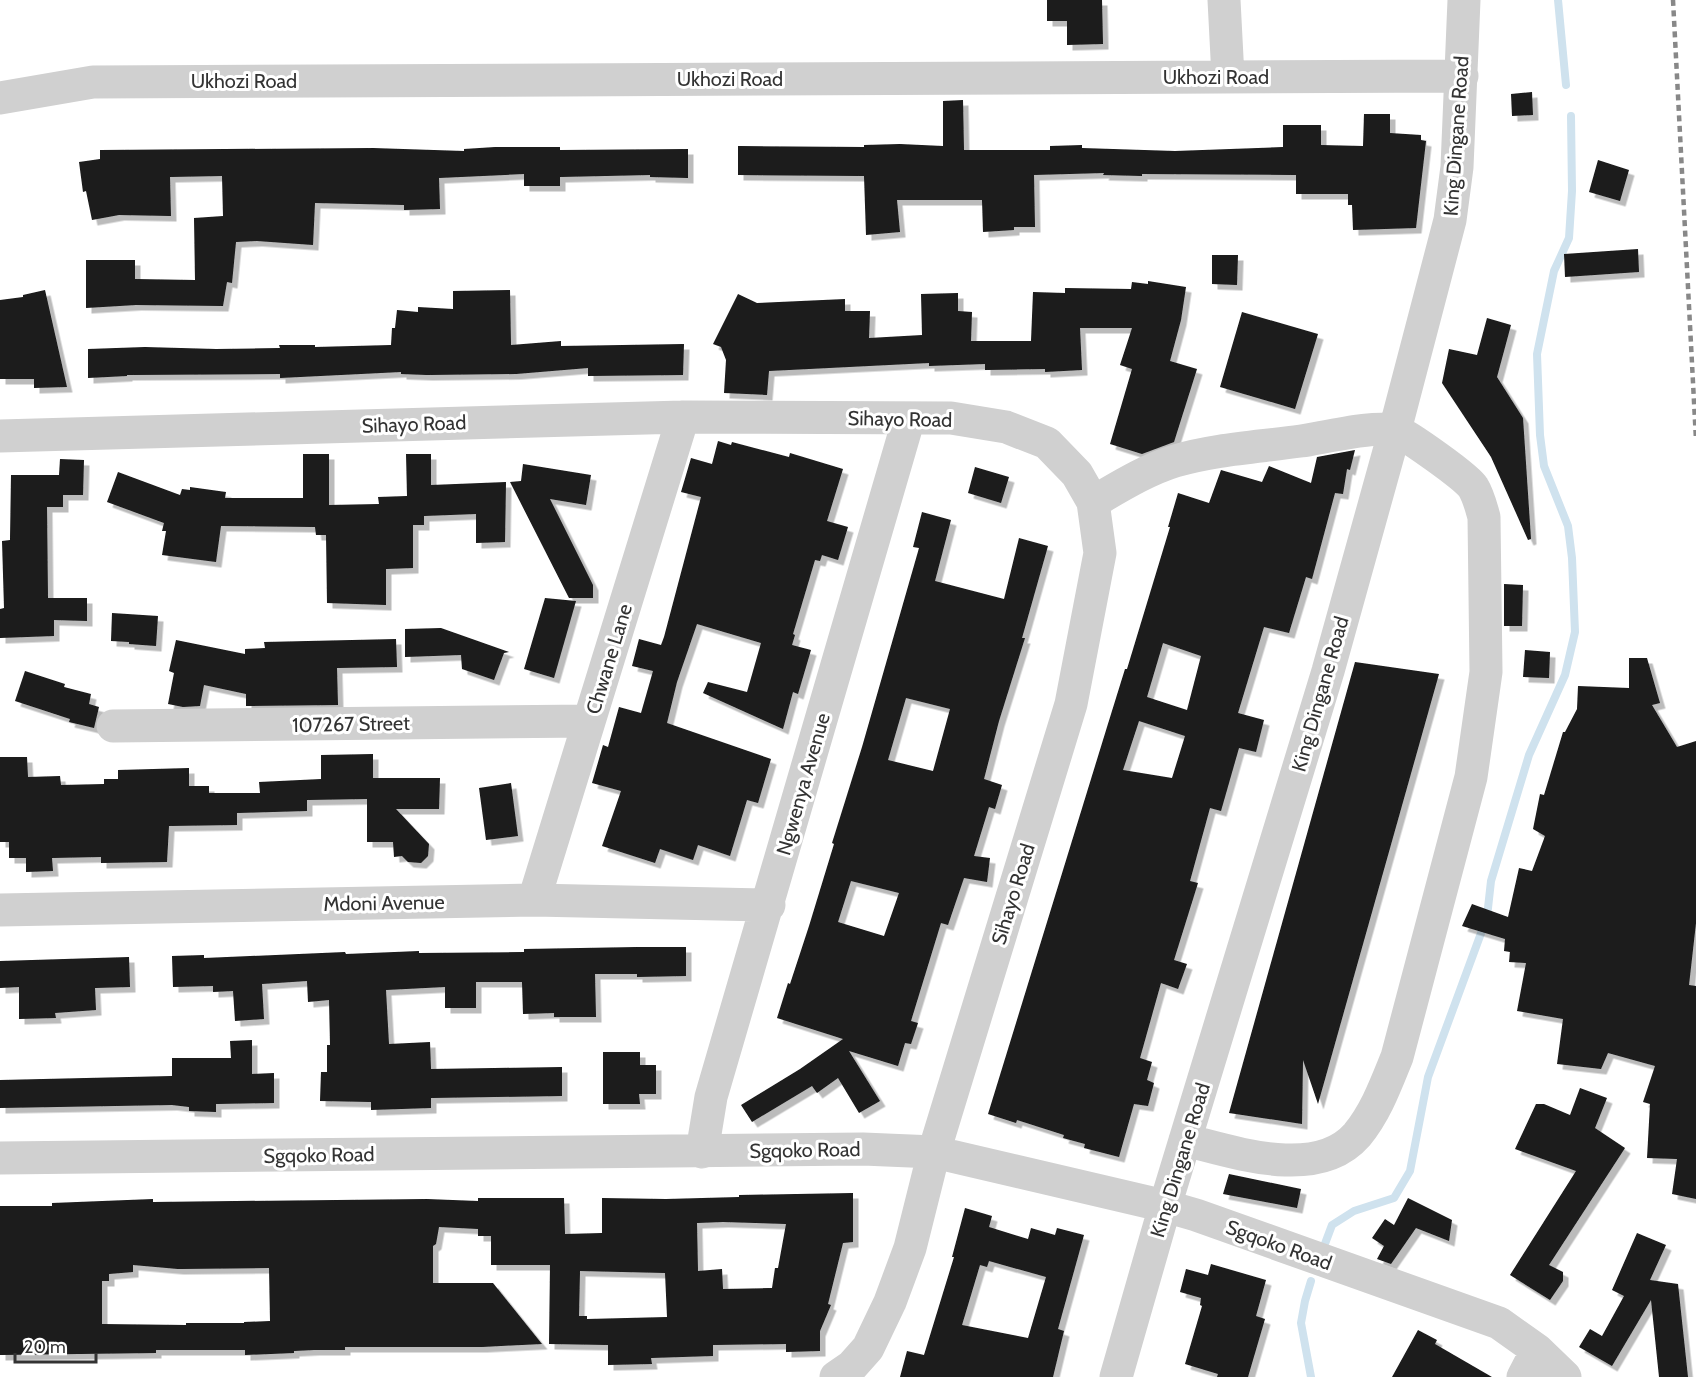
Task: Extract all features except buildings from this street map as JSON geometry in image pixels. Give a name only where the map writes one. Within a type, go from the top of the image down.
[{"type":"street","points":[[1224,0],[1228,77]]},
{"type":"street","name":"King Dingane Road","points":[[1116,1377],[1165,1206],[1328,671],[1450,220],[1457,166],[1464,0]]},
{"type":"street","name":"Ukhozi Road","points":[[0,98],[93,82],[1462,76]]},
{"type":"street","name":"Sihayo Road","points":[[0,436],[683,417],[951,418],[1006,428],[1047,443],[1077,474],[1093,502],[1100,553],[1071,704],[934,1152],[910,1248],[890,1302],[868,1348],[852,1366],[837,1377]]},
{"type":"street","name":"Chwane Lane","points":[[534,900],[683,417]]},
{"type":"street","name":"Ngwenya Avenue","points":[[702,1152],[711,1097],[769,905],[909,418]]},
{"type":"street","points":[[1093,502],[1138,476],[1175,461],[1216,452],[1303,441],[1361,430],[1395,430],[1473,485],[1484,518],[1486,672],[1471,777],[1397,1057],[1380,1100],[1363,1127],[1348,1143],[1310,1159],[1280,1160],[1252,1156],[1185,1140]]},
{"type":"street","name":"107267 Street","points":[[113,726],[589,721]]},
{"type":"street","name":"Mdoni Avenue","points":[[0,910],[534,900],[769,905]]},
{"type":"street","name":"Sgqoko Road","points":[[0,1158],[863,1149],[934,1152],[1196,1215],[1499,1323],[1530,1363],[1565,1377]]},
{"type":"waterway","points":[[1558,0],[1566,85]]},
{"type":"waterway","points":[[1323,1249],[1332,1225],[1354,1211],[1394,1198],[1410,1171],[1428,1077],[1487,917],[1491,881],[1529,755],[1565,675],[1575,632],[1572,558],[1568,526],[1544,466],[1540,435],[1537,354],[1554,271],[1569,238],[1572,191],[1571,116]]},
{"type":"waterway","points":[[1311,1281],[1301,1323],[1311,1377]]},
{"type":"railway","points":[[1673,0],[1696,440]]}]
